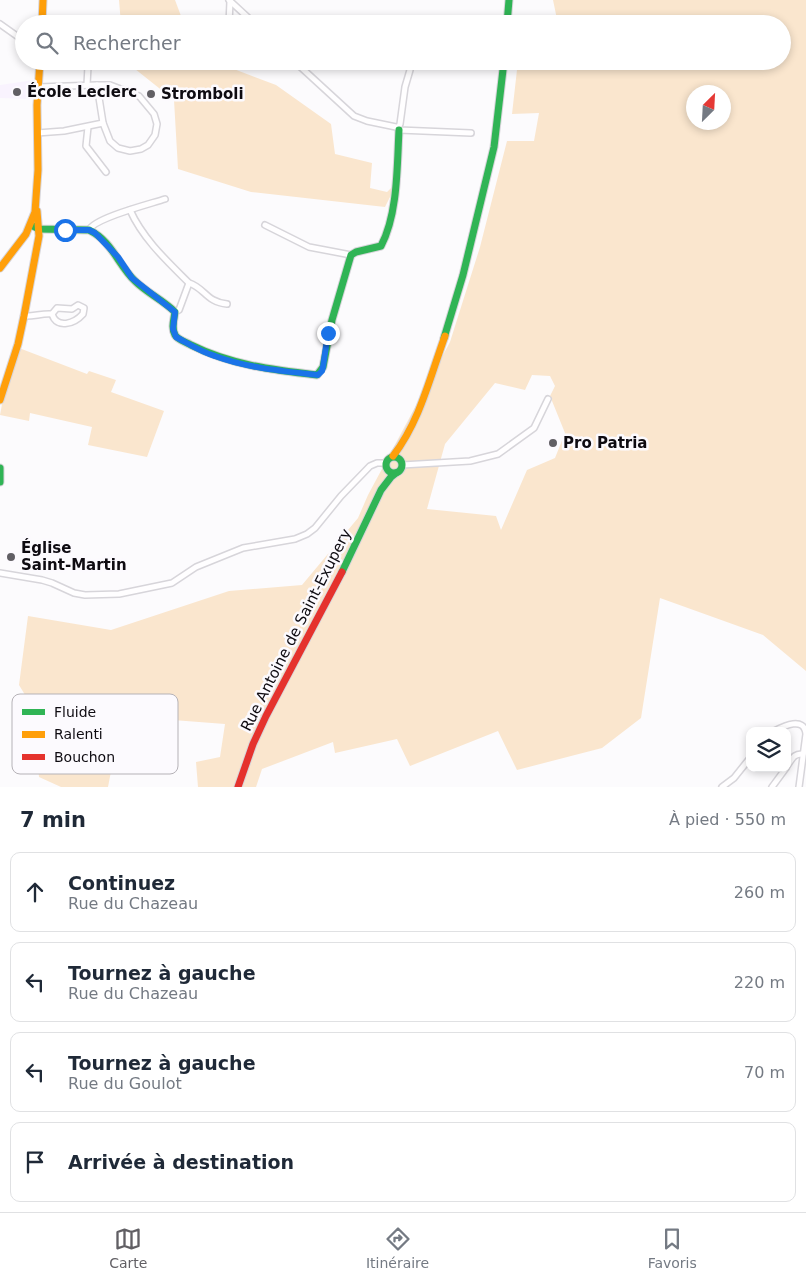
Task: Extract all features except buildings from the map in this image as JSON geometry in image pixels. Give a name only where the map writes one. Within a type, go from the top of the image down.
[{"type":"main road","points":[[42,15],[43,0]]},
{"type":"main road","points":[[508,15],[509,0]]},
{"type":"main road","points":[[0,400],[18,344],[39,229],[36,207],[39,70]]},
{"type":"main road","points":[[398,460],[388,458],[386,466],[390,472],[396,473],[400,471],[398,460],[403,444],[428,386],[459,298],[497,132],[497,114],[503,70]]},
{"type":"main road","points":[[31,225],[39,229],[89,230],[95,233],[118,257],[132,278],[175,312],[173,329],[176,337],[213,356],[230,361],[279,371],[318,375],[323,367],[332,317],[351,255],[381,246],[385,240],[393,203],[398,129]]},
{"type":"main road","points":[[0,268],[17,248],[31,225],[36,207]]},
{"type":"main road","name":"Rue Antoine de Saint-Exupery","points":[[384,486],[386,466]]},
{"type":"main road","points":[[0,468],[0,482]]},
{"type":"main road","name":"Rue Antoine de Saint-Exupery","points":[[238,787],[250,752],[270,707],[360,538],[384,486],[391,475],[396,473]]},
{"type":"street","points":[[229,15],[230,0]]},
{"type":"street","points":[[230,0],[246,15]]},
{"type":"street","points":[[0,24],[15,35]]},
{"type":"street","points":[[87,85],[88,70]]},
{"type":"street","points":[[304,70],[354,116],[360,119],[398,129],[471,133]]},
{"type":"street","points":[[398,129],[405,87],[410,70]]},
{"type":"street","points":[[38,87],[97,84],[110,85],[139,96],[154,114],[157,124],[155,135],[148,145],[141,149],[130,151],[118,148],[110,141],[103,123],[97,84]]},
{"type":"street","points":[[37,133],[64,131],[103,123]]},
{"type":"street","points":[[88,127],[86,146],[106,172]]},
{"type":"street","points":[[89,230],[91,225],[102,220],[165,199]]},
{"type":"street","points":[[130,210],[134,221],[152,245],[190,283],[219,304],[227,304]]},
{"type":"street","points":[[265,225],[309,247],[351,255]]},
{"type":"street","points":[[175,312],[179,310],[190,283]]},
{"type":"street","points":[[80,305],[84,310],[81,317],[67,324],[57,322],[52,314],[60,307],[72,309],[80,305]]},
{"type":"street","points":[[24,316],[52,314]]},
{"type":"street","points":[[398,460],[470,461],[498,454],[534,428],[548,399]]},
{"type":"street","points":[[0,573],[47,582],[74,593],[85,595],[119,594],[172,583],[196,567],[236,551],[280,540],[295,539],[307,534],[315,528],[352,484],[370,466],[373,464],[386,466]]},
{"type":"street","points":[[785,727],[796,723],[803,726],[806,734],[799,787]]},
{"type":"street","points":[[791,760],[799,754],[804,757]]},
{"type":"street","points":[[722,787],[734,778],[746,763]]},
{"type":"street","points":[[772,787],[782,772]]},
{"type":"shaded area","points":[[119,0],[175,0],[181,15],[120,15]]},
{"type":"shaded area","points":[[553,0],[806,0],[806,671],[763,635],[660,598],[641,718],[602,748],[517,770],[498,731],[410,766],[397,739],[335,753],[333,742],[262,769],[256,787],[198,787],[196,762],[220,757],[225,724],[178,720],[178,694],[24,694],[19,685],[28,616],[111,630],[229,591],[302,585],[358,518],[368,495],[450,342],[480,247],[507,141],[534,141],[539,113],[512,114],[517,70],[791,70],[791,15],[556,15]],"holes":[[[532,375],[550,376],[555,386],[550,396],[565,433],[555,458],[527,470],[501,530],[496,516],[427,509],[445,444],[495,383],[525,390]]]},
{"type":"shaded area","points":[[136,70],[237,70],[276,85],[331,124],[335,154],[372,163],[370,188],[387,192],[398,181],[385,207],[251,192],[178,169],[174,100]]},
{"type":"shaded area","name":"École Leclerc","points":[[34,80],[33,99],[0,98],[0,85]]},
{"type":"shaded area","points":[[19,348],[87,374],[89,371],[116,380],[111,392],[164,411],[147,457],[88,445],[92,427],[30,413],[29,421],[0,415]]},
{"type":"shaded area","points":[[39,774],[110,774],[108,787],[61,787],[39,777]]},
{"type":"traffic: fast","points":[[508,15],[509,0]]},
{"type":"traffic: fast","points":[[444,338],[463,275],[494,147],[503,70]]},
{"type":"traffic: fast","points":[[31,225],[39,229],[89,230],[104,240],[129,275],[175,312],[173,329],[176,337],[182,341],[206,352],[237,362],[268,369],[317,375],[323,367],[332,320],[351,255],[381,246],[387,233],[396,190],[399,130]]},
{"type":"traffic: fast","points":[[391,457],[397,457],[402,462],[402,465],[400,471],[391,473],[386,468],[386,462],[391,457]]},
{"type":"traffic: fast","points":[[0,468],[0,482]]},
{"type":"traffic: fast","points":[[342,572],[381,490],[396,473]]},
{"type":"traffic: slow","points":[[42,15],[43,0]]},
{"type":"traffic: slow","points":[[0,268],[26,234],[35,212],[38,170],[37,105],[39,70]]},
{"type":"traffic: slow","points":[[0,400],[18,344],[24,316],[39,236],[37,211]]},
{"type":"traffic: slow","points":[[393,456],[417,413],[445,336]]},
{"type":"traffic: jam","points":[[238,787],[253,744],[266,716],[342,572]]},
{"type":"place","name":"École Leclerc","points":[[17,92]]},
{"type":"place","name":"Stromboli","points":[[151,94]]},
{"type":"place","name":"Pro Patria","points":[[553,443]]},
{"type":"place","name":"Église Saint-Martin","points":[[11,557]]},
{"type":"route","points":[[65,230],[89,230],[95,233],[118,257],[132,278],[173,309],[175,312],[173,329],[176,337],[213,356],[279,371],[318,375],[323,367],[328,333]]}]
